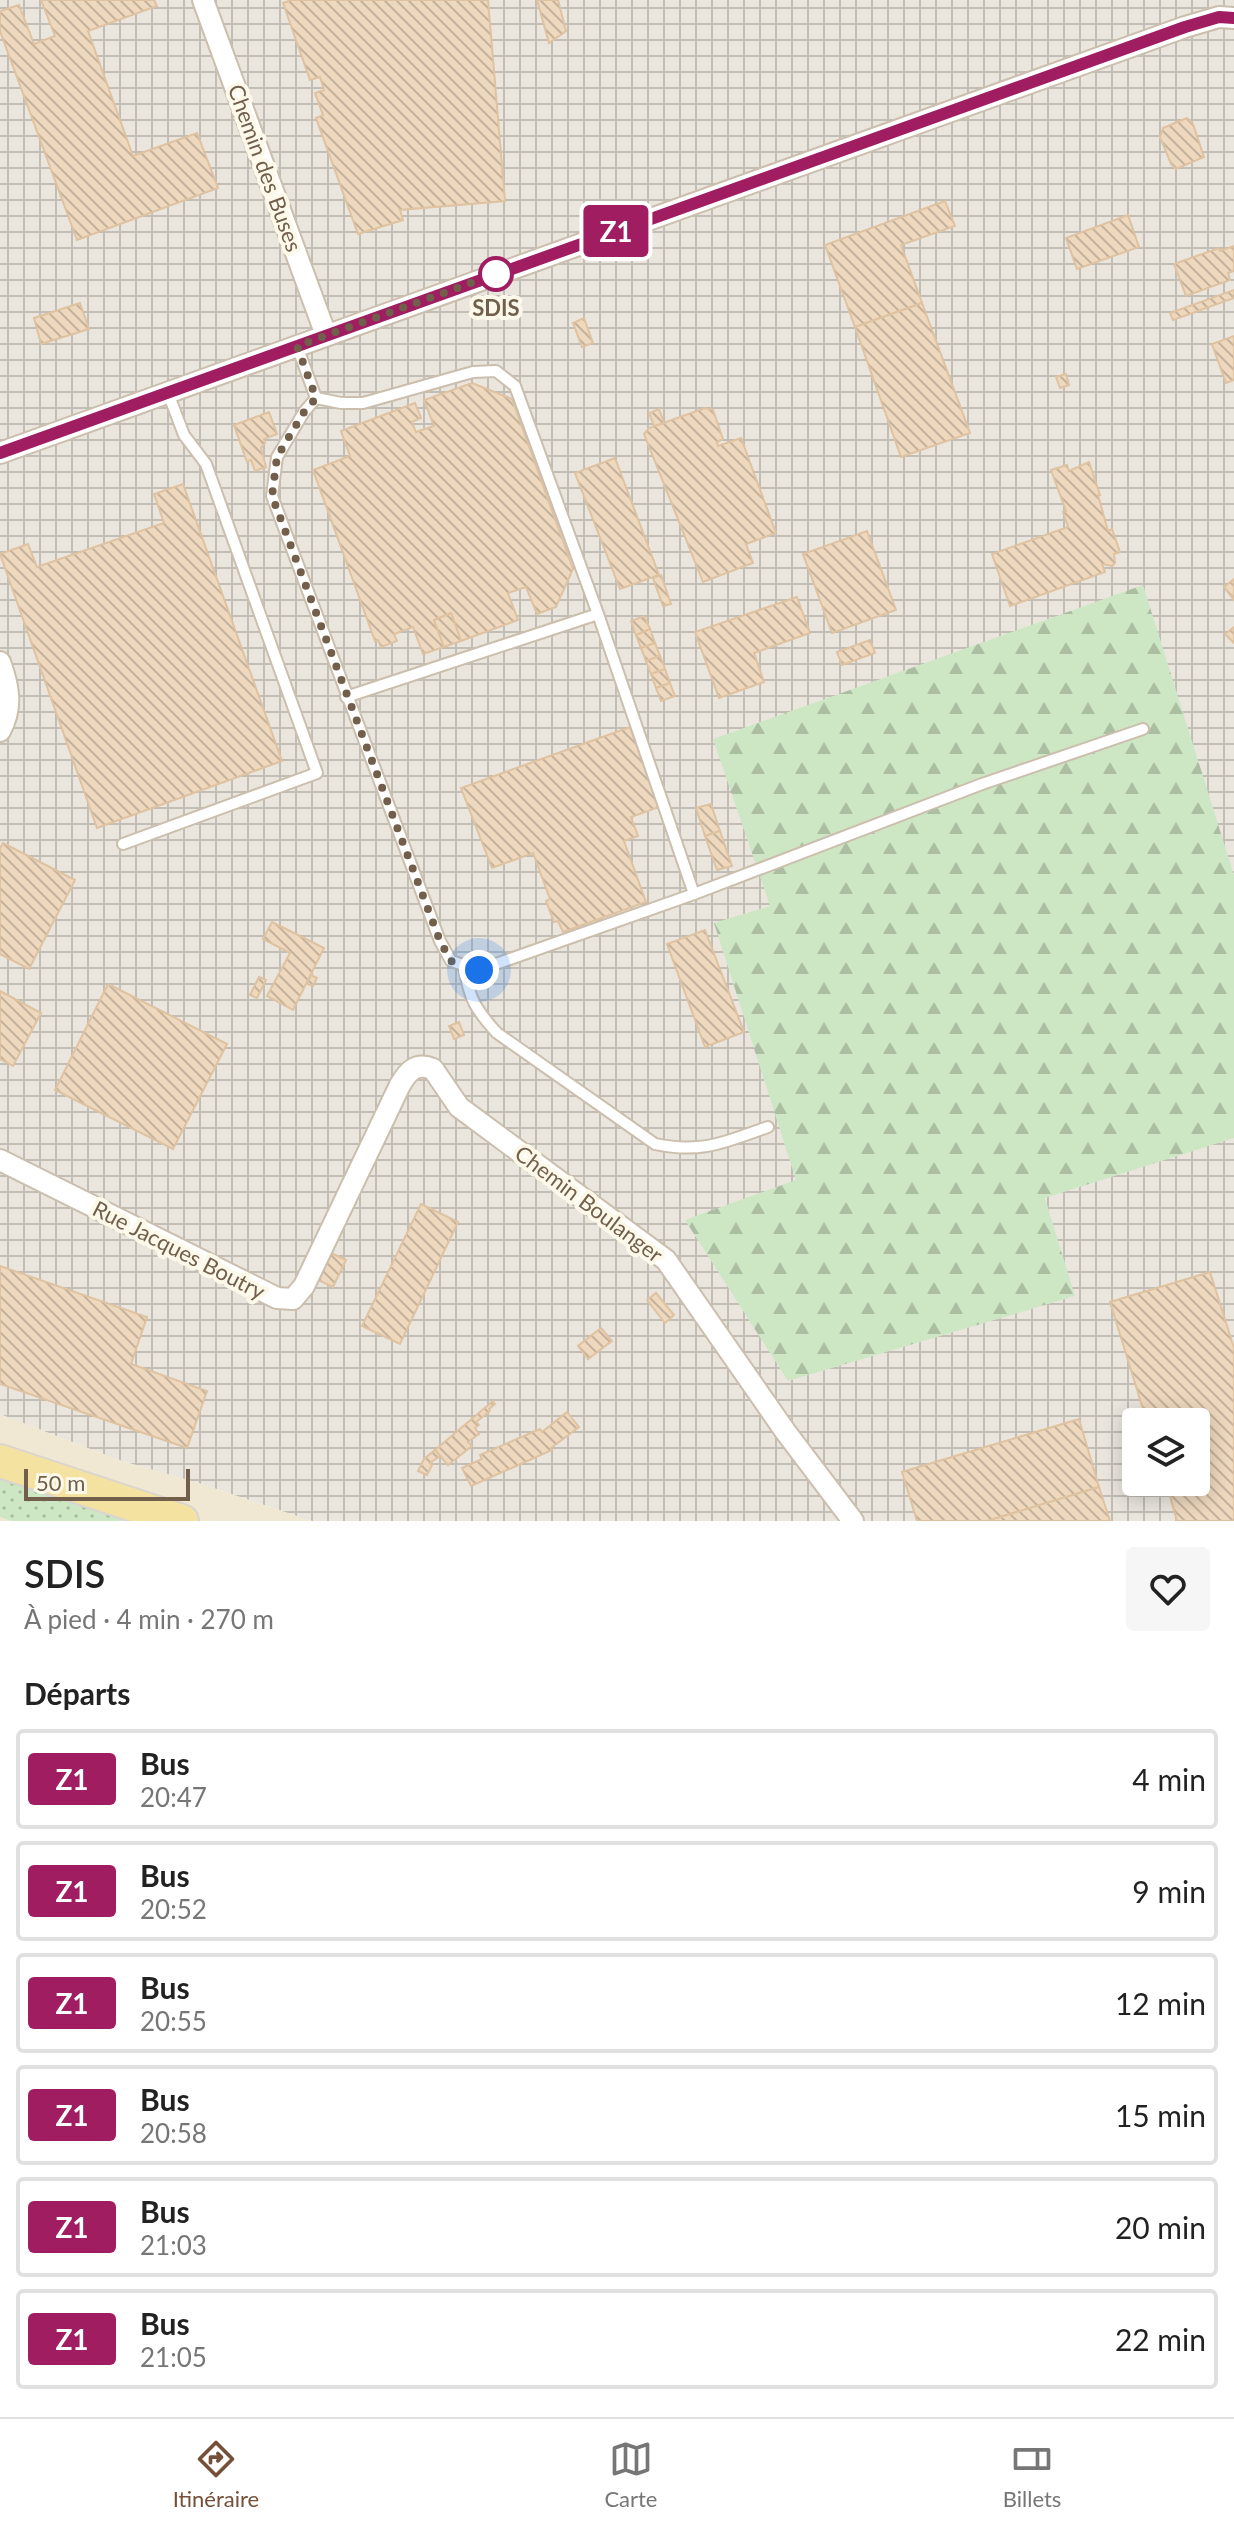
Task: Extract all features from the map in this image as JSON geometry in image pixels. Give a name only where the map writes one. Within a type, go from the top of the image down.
[{"type":"main road","points":[[0,1461],[182,1521]]},
{"type":"street","name":"Chemin des Buses","points":[[203,0],[326,335]]},
{"type":"street","points":[[0,453],[1185,27],[1208,19],[1234,18]]},
{"type":"street","points":[[0,662],[9,696],[8,710],[0,731]]},
{"type":"street","name":"Rue Jacques Boutry","points":[[0,1160],[277,1298],[293,1299],[304,1286],[400,1085],[418,1066]]},
{"type":"street","name":"Chemin Boulanger","points":[[418,1066],[433,1069],[459,1107],[666,1260],[785,1431],[853,1521]]},
{"type":"lane","points":[[297,346],[316,398]]},
{"type":"lane","points":[[316,398],[363,403],[473,372],[496,371],[515,386],[598,614],[694,894]]},
{"type":"lane","points":[[123,844],[317,773],[206,464],[184,435],[168,393]]},
{"type":"lane","points":[[316,398],[277,457],[272,496],[346,697],[440,941],[451,961],[479,970],[694,894],[982,784],[1143,729]]},
{"type":"lane","points":[[346,697],[598,614]]},
{"type":"lane","points":[[464,966],[476,1010],[497,1033],[655,1144],[678,1149],[708,1148],[768,1127]]},
{"type":"shaded area","points":[[0,0],[1234,0],[1234,1521],[312,1521],[119,1460],[0,1414]]},
{"type":"shaded area","points":[[0,1414],[119,1460],[312,1521],[0,1521]]},
{"type":"green space","points":[[1143,585],[1234,875],[1234,1138],[1045,1198],[1075,1296],[788,1381],[685,1220],[796,1180],[714,923],[770,906],[713,739]]},
{"type":"green space","points":[[0,1472],[147,1521],[12,1521],[0,1517]]},
{"type":"building","points":[[41,0],[154,0],[157,6],[88,31],[133,156],[197,133],[218,188],[77,240],[0,31],[0,11],[19,5],[34,44],[55,36]]},
{"type":"building","points":[[292,0],[488,0],[505,201],[400,210],[403,220],[358,234],[316,118],[323,115],[315,93],[324,90],[320,77],[310,80],[283,3]]},
{"type":"building","points":[[537,0],[558,0],[566,31],[549,43]]},
{"type":"building","points":[[1187,118],[1193,124],[1204,157],[1176,169],[1160,137],[1163,128]]},
{"type":"building","points":[[945,201],[955,226],[901,245],[922,303],[855,327],[825,245]]},
{"type":"building","points":[[1128,215],[1139,247],[1077,269],[1066,238]]},
{"type":"building","points":[[1234,246],[1234,271],[1228,273],[1230,280],[1186,296],[1174,264]]},
{"type":"building","points":[[1234,290],[1234,298],[1173,320],[1170,313]]},
{"type":"building","points":[[80,303],[89,329],[41,344],[34,318]]},
{"type":"building","points":[[922,303],[970,433],[901,457],[855,327]]},
{"type":"building","points":[[584,318],[593,343],[582,347],[573,323]]},
{"type":"building","points":[[1234,336],[1234,380],[1226,383],[1212,344]]},
{"type":"building","points":[[1066,374],[1069,385],[1060,388],[1056,377]]},
{"type":"building","points":[[472,383],[512,399],[573,569],[556,607],[537,614],[526,587],[508,593],[518,620],[461,641],[451,613],[434,620],[444,647],[423,654],[413,627],[394,634],[397,641],[381,647],[378,640],[375,641],[313,470],[350,456],[341,431],[415,403],[421,418],[412,422],[416,432],[434,426],[424,400]]},
{"type":"building","points":[[705,408],[713,410],[723,439],[717,442],[718,446],[741,438],[776,533],[746,544],[753,563],[703,582],[644,434],[649,428]]},
{"type":"building","points":[[659,409],[664,423],[654,426],[649,413]]},
{"type":"building","points":[[269,412],[277,434],[264,439],[261,448],[266,467],[255,471],[251,460],[247,462],[234,425]]},
{"type":"building","points":[[615,458],[659,575],[620,589],[575,473]]},
{"type":"building","points":[[1089,462],[1108,531],[1112,529],[1120,552],[1114,554],[1115,563],[1112,566],[1102,564],[1105,572],[1010,606],[992,554],[1068,527],[1063,512],[1066,511],[1051,470],[1067,465],[1069,471]]},
{"type":"building","points":[[183,484],[282,761],[97,828],[0,554],[28,544],[37,567],[164,523],[154,494]]},
{"type":"building","points":[[867,531],[896,610],[832,633],[803,554]]},
{"type":"building","points":[[661,575],[671,604],[663,606],[653,578]]},
{"type":"building","points":[[1234,579],[1234,600],[1224,587]]},
{"type":"building","points":[[797,597],[810,633],[754,653],[764,682],[719,698],[695,632]]},
{"type":"building","points":[[451,613],[461,641],[444,647],[434,620]]},
{"type":"building","points":[[644,616],[650,629],[636,635],[631,621]]},
{"type":"building","points":[[1234,627],[1234,643],[1225,634]]},
{"type":"building","points":[[650,629],[655,643],[641,648],[636,635]]},
{"type":"building","points":[[870,640],[875,653],[842,665],[837,652]]},
{"type":"building","points":[[655,643],[660,656],[646,661],[641,648]]},
{"type":"building","points":[[660,656],[665,669],[651,674],[646,661]]},
{"type":"building","points":[[665,669],[670,683],[656,688],[651,674]]},
{"type":"building","points":[[670,683],[675,696],[661,701],[656,688]]},
{"type":"building","points":[[630,727],[659,807],[631,817],[638,836],[624,841],[646,902],[563,932],[558,921],[554,922],[546,901],[550,899],[533,853],[492,868],[461,788]]},
{"type":"building","points":[[711,804],[720,831],[705,836],[696,808]]},
{"type":"building","points":[[720,831],[732,866],[717,870],[705,836]]},
{"type":"building","points":[[3,843],[75,880],[29,969],[0,954],[0,848]]},
{"type":"building","points":[[272,922],[324,948],[293,1010],[267,996],[290,953],[263,939]]},
{"type":"building","points":[[705,930],[744,1032],[705,1047],[667,944]]},
{"type":"building","points":[[311,975],[317,978],[313,986],[307,984]]},
{"type":"building","points":[[259,977],[266,980],[257,998],[250,995]]},
{"type":"building","points":[[108,984],[227,1044],[173,1149],[55,1090]]},
{"type":"building","points":[[0,991],[41,1013],[13,1066],[0,1059]]},
{"type":"building","points":[[459,1022],[464,1035],[454,1039],[449,1026]]},
{"type":"building","points":[[421,1204],[458,1222],[400,1344],[362,1326]]},
{"type":"building","points":[[331,1253],[346,1260],[333,1287],[318,1280]]},
{"type":"building","points":[[0,1266],[147,1317],[131,1364],[207,1391],[187,1448],[0,1384]]},
{"type":"building","points":[[1210,1272],[1234,1348],[1234,1521],[1177,1521],[1170,1496],[1210,1496],[1210,1408],[1143,1408],[1110,1302]]},
{"type":"building","points":[[656,1293],[674,1315],[665,1323],[647,1300]]},
{"type":"building","points":[[601,1328],[612,1341],[588,1359],[578,1346]]},
{"type":"building","points":[[493,1401],[495,1404],[490,1411],[476,1422],[479,1425],[475,1428],[479,1434],[468,1442],[472,1446],[448,1465],[435,1450]]},
{"type":"building","points":[[567,1412],[579,1427],[552,1450],[471,1486],[462,1468],[482,1459],[480,1455],[540,1429],[542,1432]]},
{"type":"building","points":[[1079,1419],[1099,1487],[987,1521],[917,1521],[902,1472]]},
{"type":"building","points":[[435,1450],[440,1456],[430,1463],[432,1465],[427,1475],[418,1471],[424,1459]]},
{"type":"building","points":[[1099,1487],[1110,1521],[987,1521]]},
{"type":"bus line","name":"Z1","points":[[0,453],[1185,27],[1208,19],[1234,18]]},
{"type":"place","name":"SDIS","points":[[496,274]]},
{"type":"route","points":[[479,970],[451,961],[440,941],[272,496],[277,457],[316,398],[297,346],[496,274]]}]
